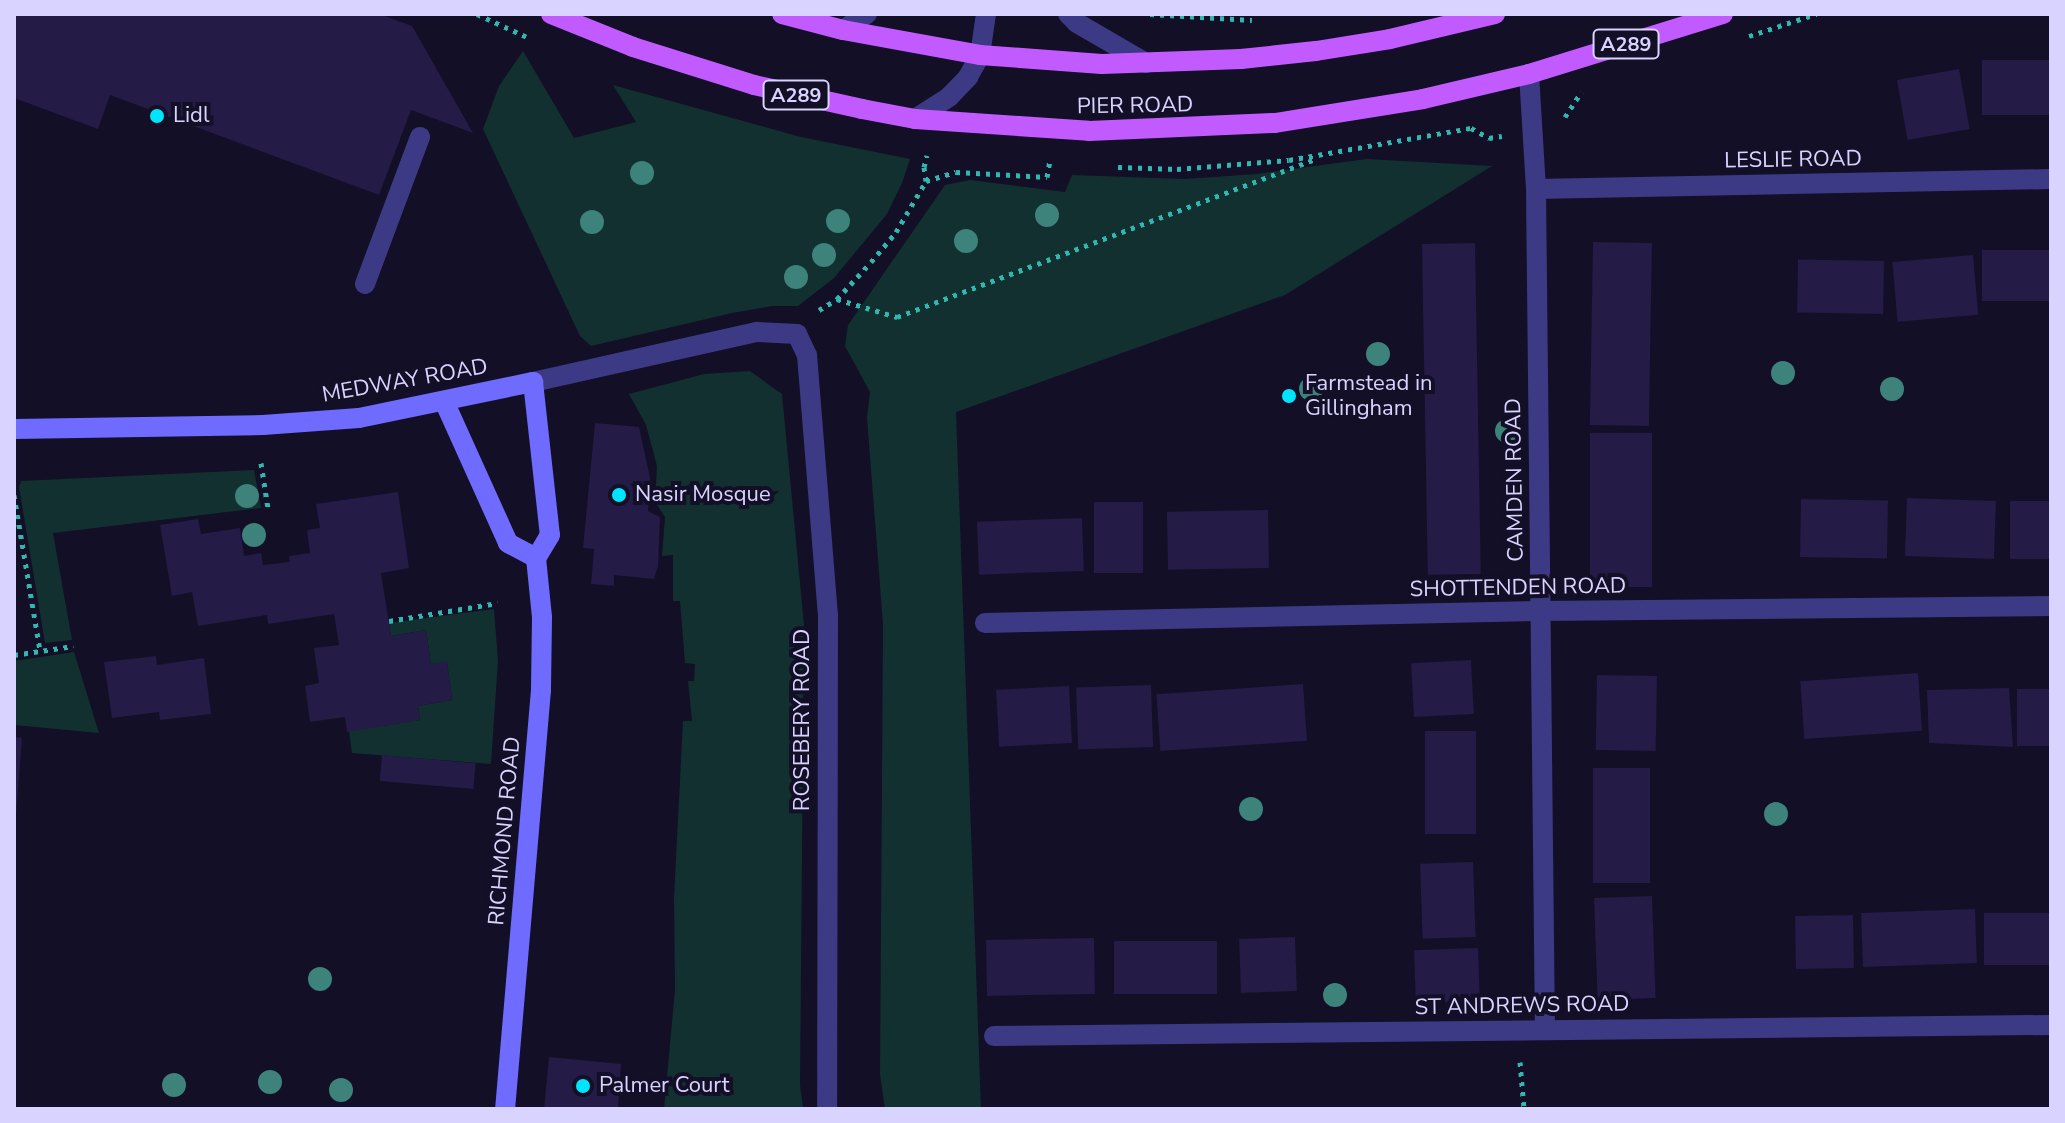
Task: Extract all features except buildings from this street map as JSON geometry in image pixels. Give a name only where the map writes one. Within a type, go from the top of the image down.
[{"type":"main road","name":"PIER ROAD","points":[[551,14],[633,47],[754,85],[915,119],[1076,131],[1234,126],[1423,99],[1529,74],[1723,14]]},
{"type":"main road","name":"PIER ROAD","points":[[782,14],[843,30],[980,55],[1021,60],[1146,63],[1241,59],[1316,51],[1390,39],[1495,14]]},
{"type":"street","points":[[843,30],[867,14]]},
{"type":"street","points":[[915,119],[949,97],[968,77],[980,55],[986,14]]},
{"type":"street","points":[[1068,14],[1146,63]]},
{"type":"street","name":"CAMDEN ROAD","points":[[1529,74],[1536,189],[1545,1030]]},
{"type":"street","points":[[365,284],[420,137]]},
{"type":"street","name":"LESLIE ROAD","points":[[1536,189],[2051,179]]},
{"type":"street","name":"MEDWAY ROAD","points":[[14,429],[263,425],[359,418],[757,332],[797,334]]},
{"type":"street","name":"ROSEBERY ROAD","points":[[797,334],[807,355],[828,615],[827,1109]]},
{"type":"street","name":"RICHMOND ROAD","points":[[505,1109],[541,690],[542,617],[536,558],[550,535],[533,382]]},
{"type":"street","points":[[444,401],[508,543],[536,558]]},
{"type":"street","name":"SHOTTENDEN ROAD","points":[[985,623],[1540,611],[2051,606]]},
{"type":"street","name":"ST ANDREWS ROAD","points":[[994,1036],[2051,1025]]},
{"type":"path","points":[[1150,14],[1217,21],[1266,20]]},
{"type":"path","points":[[837,299],[897,317],[1330,153]]},
{"type":"path","points":[[820,309],[837,299],[896,232],[926,181],[924,167],[927,155]]},
{"type":"path","points":[[926,181],[956,172],[1047,177],[1050,164]]},
{"type":"path","points":[[261,463],[268,508]]},
{"type":"path","points":[[14,495],[40,651]]},
{"type":"path","points":[[389,621],[498,603]]},
{"type":"path","points":[[14,655],[73,646]]},
{"type":"path","points":[[1520,1063],[1524,1109]]},
{"type":"green space","points":[[523,51],[574,138],[636,122],[613,85],[801,137],[910,159],[887,214],[834,278],[798,306],[772,306],[732,313],[591,346],[580,336],[483,129],[499,86]]},
{"type":"green space","points":[[1367,159],[1492,166],[1285,295],[956,412],[981,1109],[885,1109],[880,1074],[883,624],[867,418],[870,392],[845,346],[848,325],[945,185],[970,180],[1065,192],[1072,175],[1185,179],[1256,174]]},
{"type":"green space","points":[[750,371],[782,394],[804,625],[800,1085],[803,1109],[664,1109],[675,990],[674,898],[683,721],[692,721],[688,681],[694,681],[695,664],[685,663],[680,601],[673,601],[673,555],[662,556],[665,517],[655,502],[657,466],[646,425],[629,394],[704,374]]},
{"type":"green space","points":[[254,470],[261,508],[53,533],[72,640],[45,643],[19,487],[21,481]]},
{"type":"green space","points":[[494,609],[498,661],[491,764],[352,753],[349,731],[420,720],[418,706],[452,700],[447,662],[431,664],[426,630],[391,636],[389,623]]},
{"type":"green space","points":[[74,652],[99,733],[14,725],[14,661]]},
{"type":"place","name":"Lidl","points":[[157,116]]},
{"type":"place","name":"Farmstead in Gillingham","points":[[1289,396]]},
{"type":"place","name":"Nasir Mosque","points":[[619,495]]},
{"type":"place","name":"Palmer Court","points":[[583,1086]]}]
